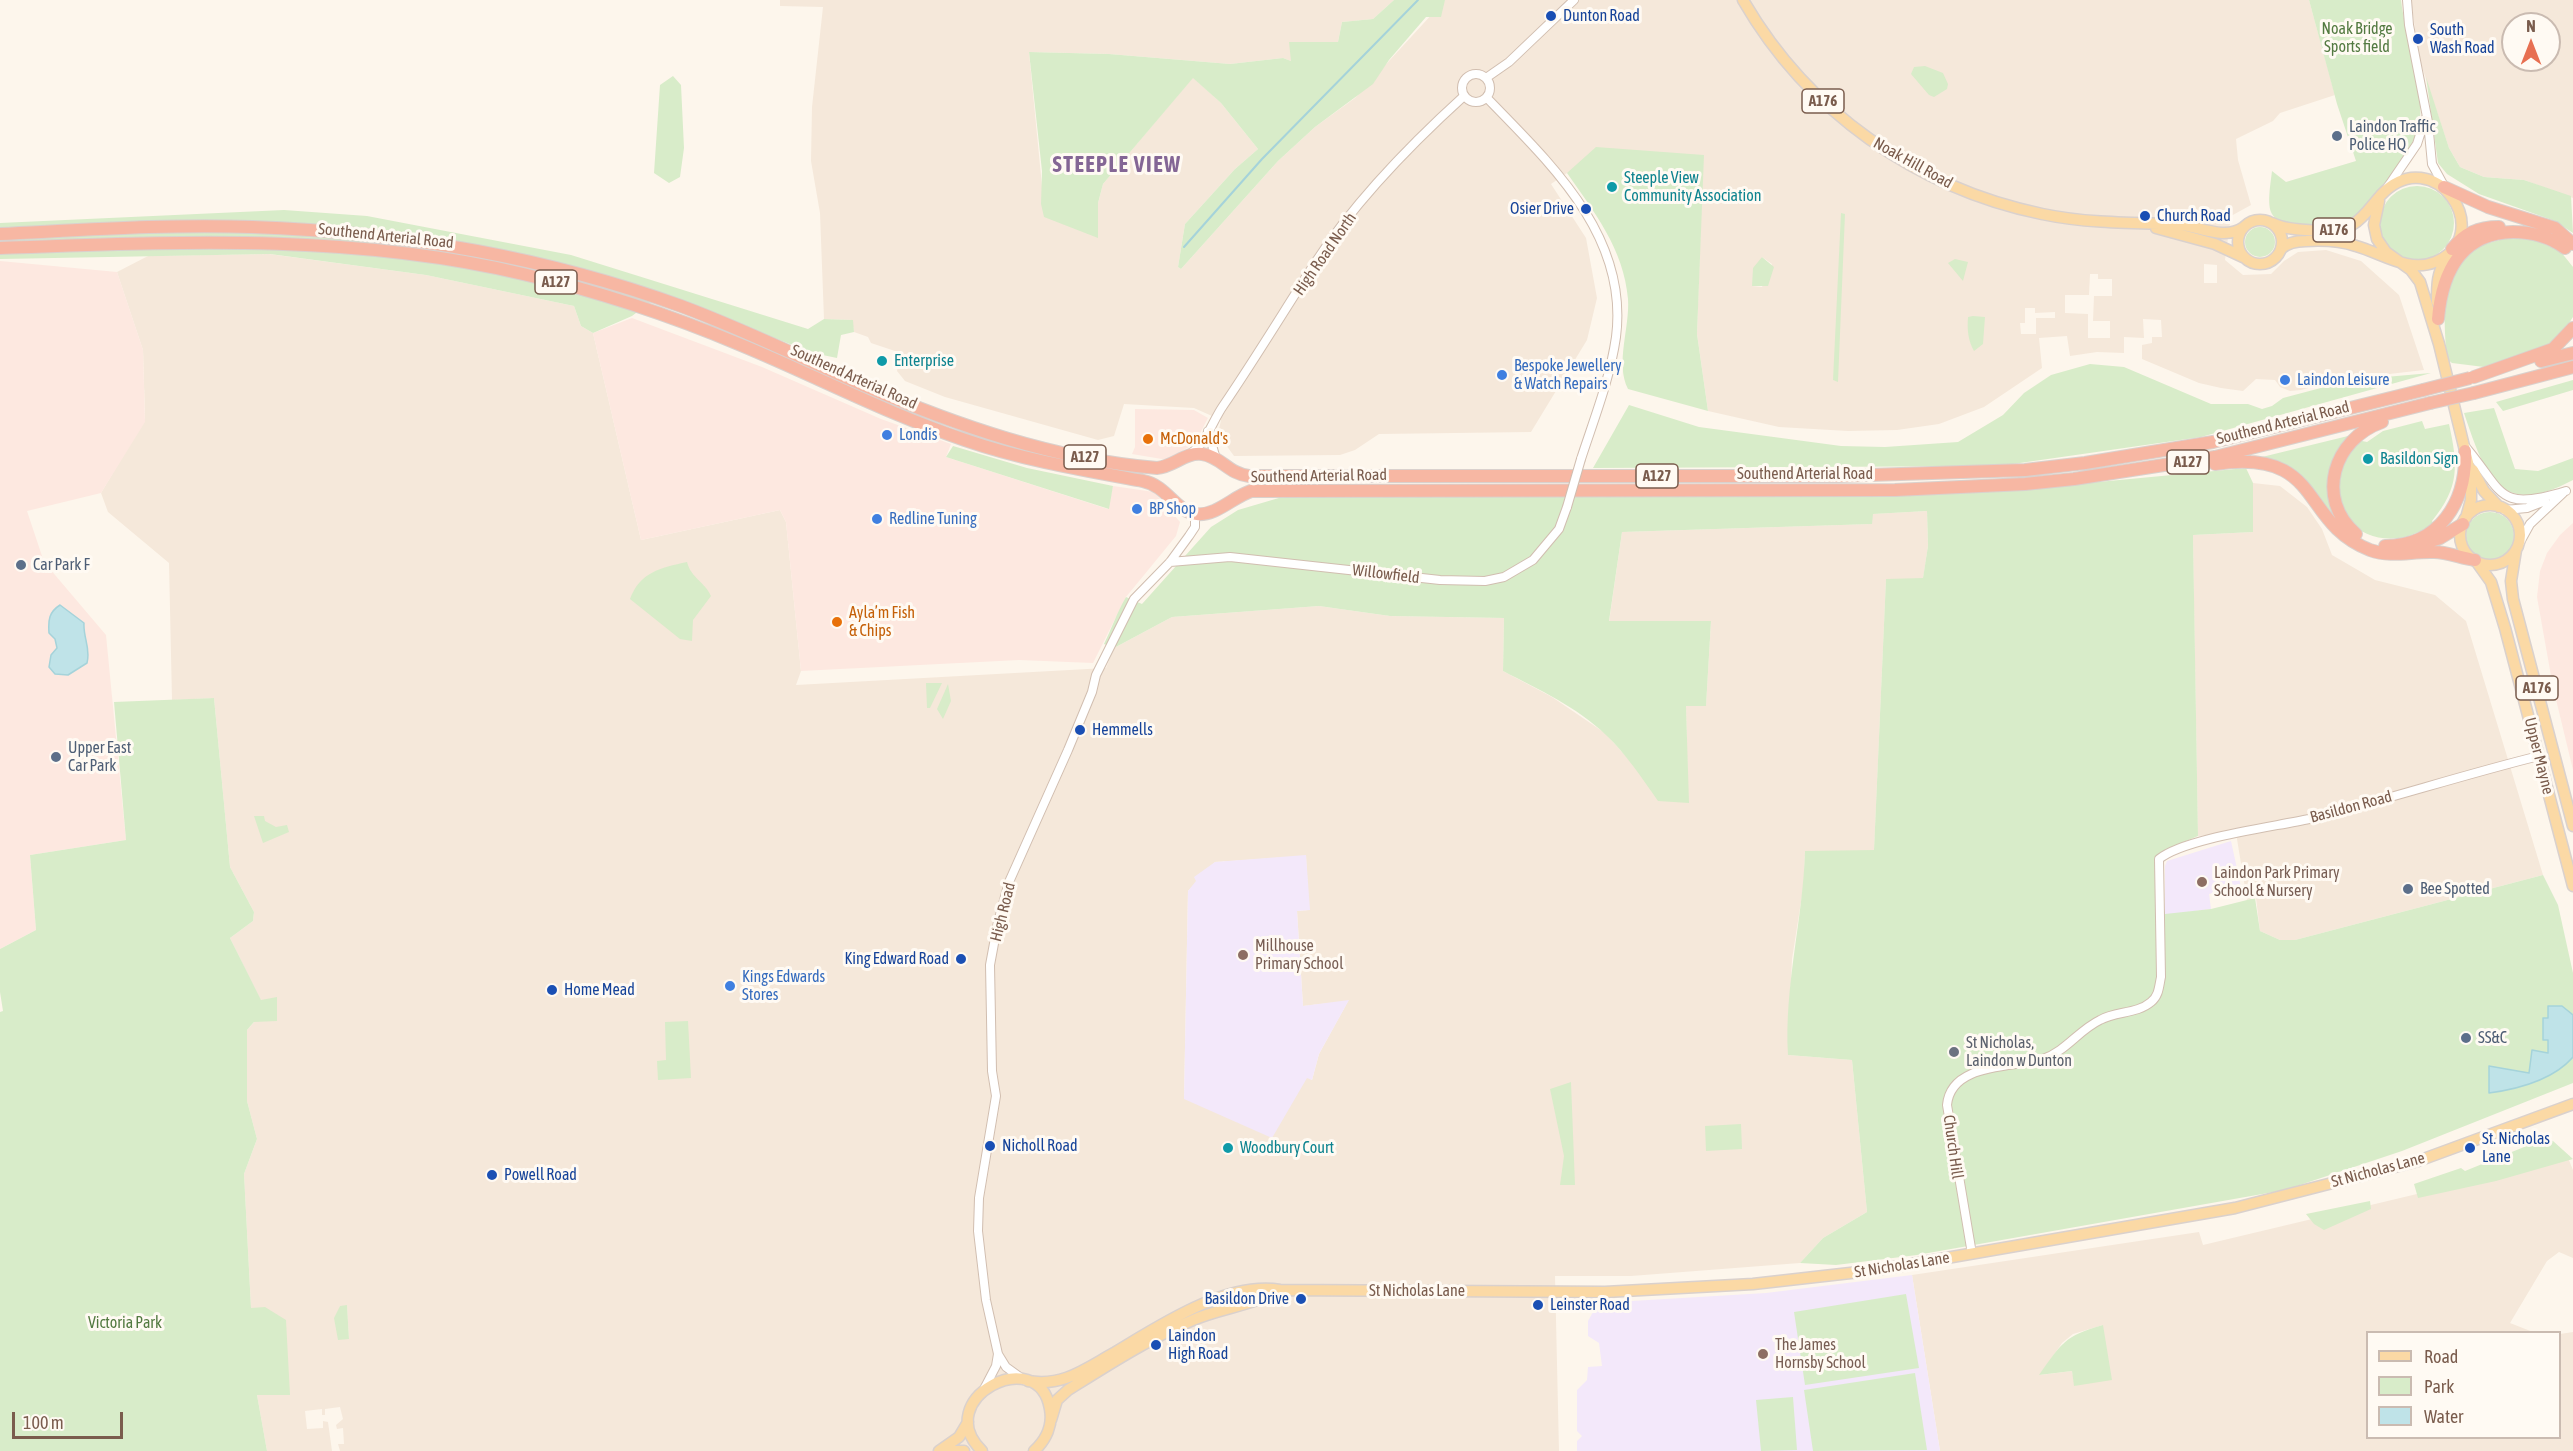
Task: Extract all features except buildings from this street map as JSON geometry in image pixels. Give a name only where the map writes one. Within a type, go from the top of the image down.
[{"type":"highway","points":[[2444,187],[2480,204],[2555,228],[2570,250]]},
{"type":"highway","name":"Southend Arterial Road","points":[[0,234],[249,226],[352,232],[475,249],[578,273],[681,306],[916,407],[1024,443],[1147,467],[1165,468],[1188,456],[1203,454],[1217,460],[1235,474],[1262,477],[1963,474],[2085,463],[2213,442],[2573,353]]},
{"type":"highway","points":[[2452,249],[2466,234],[2491,227],[2531,229],[2554,238],[2570,250]]},
{"type":"highway","points":[[2438,319],[2441,297],[2449,272],[2461,254],[2480,238],[2495,234],[2528,233],[2544,236],[2570,250]]},
{"type":"highway","name":"Southend Arterial Road","points":[[0,248],[176,241],[311,244],[432,256],[522,273],[675,319],[741,345],[873,405],[966,440],[1082,471],[1158,485],[1186,511],[1195,514],[1209,513],[1251,491],[1895,490],[1963,488],[2074,479],[2216,456],[2573,367]]},
{"type":"highway","name":"A127","points":[[2472,377],[2553,349],[2573,328]]},
{"type":"highway","name":"A127","points":[[2430,403],[2369,426],[2348,445],[2335,470],[2333,495],[2342,519],[2360,537],[2385,546],[2421,545],[2440,538],[2465,521]]},
{"type":"highway","points":[[2385,546],[2402,545],[2421,539],[2446,518],[2463,488],[2466,452]]},
{"type":"highway","name":"A127","points":[[2074,479],[2233,461],[2259,461],[2281,468],[2295,478],[2342,532],[2370,550],[2397,555],[2437,552],[2475,561]]},
{"type":"main road","name":"Noak Hill Road","points":[[1743,0],[1762,34],[1780,57],[1835,112],[1883,149],[1928,175],[1994,201],[2043,214],[2142,224],[2192,226],[2226,234],[2244,227]]},
{"type":"main road","points":[[2410,180],[2431,181],[2444,187],[2457,204],[2461,222],[2459,237],[2452,249],[2441,259],[2423,265],[2396,261],[2381,247],[2375,232],[2376,212],[2383,193],[2396,184],[2410,180]]},
{"type":"main road","name":"A176","points":[[2272,223],[2288,229],[2345,229],[2356,222],[2383,193]]},
{"type":"main road","points":[[2254,220],[2272,223],[2281,233],[2282,249],[2268,263],[2256,264],[2246,259],[2238,244],[2244,227],[2254,220]]},
{"type":"main road","name":"Noak Hill Road","points":[[2142,224],[2215,244],[2246,259]]},
{"type":"main road","name":"A176","points":[[2282,249],[2286,244],[2298,241],[2344,243],[2396,261],[2411,270],[2420,282],[2439,344],[2466,452],[2472,492],[2465,521]]},
{"type":"main road","name":"A176","points":[[2439,344],[2436,280],[2439,269],[2452,249]]},
{"type":"main road","name":"A176","points":[[2466,452],[2484,491],[2502,508]]},
{"type":"main road","points":[[2502,508],[2514,517],[2519,527],[2517,547],[2498,564],[2475,561],[2462,543],[2465,521],[2478,509],[2502,508]]},
{"type":"main road","name":"Upper Mayne","points":[[2517,547],[2511,581],[2513,599],[2573,825]]},
{"type":"main road","name":"Upper Mayne","points":[[2475,561],[2491,582],[2573,886]]},
{"type":"main road","name":"St Nicholas Lane","points":[[2508,1127],[2573,1097]]},
{"type":"main road","name":"St Nicholas Lane","points":[[982,1392],[1002,1380],[1045,1383],[1069,1379],[1172,1319],[1223,1297],[1264,1288],[1280,1290],[1605,1292],[1677,1289],[1831,1276],[2235,1208],[2418,1161],[2573,1104]]},
{"type":"main road","name":"St Nicholas Lane","points":[[1041,1446],[1057,1400],[1068,1390],[1163,1335],[1222,1309],[1266,1298],[1280,1290]]},
{"type":"main road","points":[[1026,1381],[1042,1392],[1047,1400],[1051,1420]]},
{"type":"main road","points":[[939,1451],[959,1437],[973,1405],[982,1392]]},
{"type":"main road","points":[[968,1420],[973,1439],[982,1451]]},
{"type":"main road","points":[[1034,1451],[1041,1446]]},
{"type":"main road","points":[[948,1451],[964,1451]]},
{"type":"street","points":[[1486,78],[1509,62],[1574,0]]},
{"type":"street","points":[[2407,0],[2432,164],[2444,187]]},
{"type":"street","points":[[1477,74],[1486,78],[1490,93],[1487,98],[1472,101],[1464,96],[1461,87],[1468,75],[1477,74]]},
{"type":"street","name":"High Road North","points":[[1188,456],[1203,443],[1208,430],[1315,263],[1347,220],[1415,143],[1464,96]]},
{"type":"street","name":"Willowfield","points":[[1170,562],[1230,557],[1440,580],[1485,581],[1514,572],[1541,554],[1559,529],[1603,393],[1616,334],[1616,290],[1607,251],[1590,218],[1557,172],[1487,98]]},
{"type":"street","points":[[2383,193],[2416,144],[2426,113]]},
{"type":"street","points":[[1208,430],[1217,460]]},
{"type":"street","points":[[2466,452],[2480,463],[2492,484],[2506,496],[2529,501],[2569,489]]},
{"type":"street","points":[[2502,508],[2534,506],[2569,489]]},
{"type":"street","points":[[2517,547],[2530,524],[2569,489]]},
{"type":"street","name":"High Road","points":[[998,1354],[986,1300],[978,1231],[979,1198],[996,1096],[992,1071],[990,965],[998,922],[1009,882],[1068,750],[1092,692],[1096,675],[1134,599],[1170,562],[1195,527],[1195,514]]},
{"type":"street","name":"Basildon Road","points":[[2163,856],[2235,833],[2346,809],[2539,756]]},
{"type":"street","name":"Church Hill","points":[[1972,1254],[1947,1105],[1949,1094],[1971,1074],[2044,1059],[2063,1048],[2098,1020],[2140,1009],[2152,1002],[2159,992],[2161,977],[2159,860],[2163,856]]},
{"type":"street","points":[[998,1354],[1006,1367],[1026,1381]]},
{"type":"street","points":[[982,1392],[994,1372],[998,1354]]},
{"type":"shaded area","points":[[780,0],[1394,0],[1373,19],[1342,22],[1338,42],[1291,61],[1283,58],[1230,64],[1109,54],[1029,52],[1042,186],[1069,225],[1097,237],[1098,203],[1103,184],[1193,77],[1221,103],[1258,149],[1235,169],[1185,224],[1178,267],[1181,269],[1278,161],[1315,127],[1355,98],[1445,0],[2309,0],[2335,95],[2280,113],[2273,121],[2236,139],[2238,160],[2251,205],[2231,216],[2225,260],[2243,275],[2271,274],[2284,261],[2298,252],[2326,250],[2361,261],[2399,295],[2424,370],[2337,380],[2290,391],[2280,387],[2275,380],[2256,379],[2243,391],[2221,388],[2199,383],[2142,359],[2142,345],[2152,343],[2152,337],[2162,337],[2161,320],[2143,319],[2144,338],[2124,337],[2124,353],[2097,352],[2070,356],[2067,336],[2039,338],[2042,368],[1984,407],[1939,424],[1897,430],[1848,431],[1779,427],[1708,411],[1697,334],[1703,156],[1567,173],[1551,184],[1586,238],[1597,298],[1587,340],[1531,432],[1379,434],[1355,450],[1340,455],[1234,456],[1218,434],[1221,420],[1194,408],[1124,404],[1114,436],[1098,440],[945,397],[905,381],[897,371],[901,353],[871,343],[868,337],[854,332],[852,320],[824,319],[820,213],[811,161],[812,107],[823,7],[780,6]],"holes":[[[1762,257],[1772,264],[1762,287],[1752,286]],[[2204,264],[2217,265],[2217,283],[2204,283]],[[2090,274],[2098,274],[2098,279],[2112,279],[2112,296],[2094,296],[2093,321],[2110,321],[2110,338],[2088,338],[2088,314],[2065,313],[2065,295],[2089,295]],[[2025,308],[2035,308],[2035,313],[2055,312],[2055,318],[2036,318],[2036,334],[2021,334],[2020,323],[2025,323]]]},
{"type":"shaded area","points":[[2411,0],[2573,0],[2573,198],[2524,180],[2484,177],[2460,167],[2449,148],[2419,58]]},
{"type":"shaded area","points":[[269,254],[426,275],[574,306],[581,326],[593,333],[641,540],[780,510],[786,522],[801,671],[796,685],[1106,668],[1114,648],[1172,617],[1319,606],[1390,616],[1504,618],[1503,671],[1552,697],[1605,733],[1632,763],[1688,803],[1686,706],[1706,705],[1711,621],[1609,622],[1622,532],[1871,524],[1872,514],[1927,511],[1928,546],[1923,579],[1886,580],[1874,851],[1805,851],[1804,883],[1792,959],[1788,1055],[1852,1060],[1867,1212],[1823,1238],[1800,1263],[1631,1276],[1555,1276],[1559,1451],[340,1451],[338,1444],[344,1444],[343,1428],[337,1429],[336,1425],[343,1419],[340,1407],[325,1409],[325,1415],[322,1415],[322,1409],[305,1411],[307,1429],[323,1428],[323,1421],[328,1422],[332,1451],[267,1451],[257,1395],[290,1395],[251,1308],[244,1174],[257,1139],[247,1101],[247,1030],[276,998],[261,1001],[230,938],[253,921],[254,912],[230,867],[214,698],[172,700],[169,563],[108,512],[101,493],[145,418],[143,350],[117,272],[148,256]],"holes":[[[1306,856],[1309,910],[1297,911],[1303,1006],[1348,1001],[1319,1054],[1312,1080],[1307,1077],[1184,1099],[1188,891],[1215,862]],[[340,1306],[347,1306],[349,1339],[338,1339]]]},
{"type":"shaded area","points":[[0,261],[117,272],[143,350],[145,422],[101,493],[27,511],[44,562],[106,635],[126,840],[30,855],[36,930],[0,949]]},
{"type":"shaded area","points":[[632,318],[762,367],[881,419],[951,444],[946,457],[1108,509],[1113,486],[1154,492],[1180,522],[1176,536],[1126,597],[1093,663],[1019,660],[801,671],[786,522],[780,510],[641,540],[593,333]]},
{"type":"shaded area","points":[[1135,409],[1194,410],[1208,418],[1195,443],[1168,460],[1132,454],[1135,447]]},
{"type":"shaded area","points":[[2253,483],[2280,486],[2307,507],[2322,529],[2332,555],[2375,580],[2435,595],[2466,621],[2543,875],[2295,940],[2280,940],[2260,931],[2256,898],[2247,900],[2236,833],[2198,836],[2194,607],[2193,535],[2253,532]]},
{"type":"shaded area","points":[[2573,523],[2573,770],[2553,687],[2537,597],[2540,571],[2547,553],[2560,535]]},
{"type":"shaded area","name":"Laindon Park Primary School & Nursery","points":[[2231,841],[2241,887],[2209,894],[2211,909],[2165,915],[2165,866],[2167,861]]},
{"type":"shaded area","name":"Millhouse Primary School","points":[[1306,855],[1310,910],[1297,911],[1303,1006],[1349,1000],[1319,1054],[1312,1080],[1307,1078],[1272,1138],[1184,1099],[1188,891],[1196,881],[1194,877],[1215,862]]},
{"type":"shaded area","points":[[2568,1158],[2573,1170],[2573,1258],[2559,1252],[2547,1261],[2510,1323],[2530,1331],[2366,1331],[2366,1439],[2561,1439],[2561,1334],[2573,1332],[2573,1451],[1940,1451],[1912,1275],[2199,1232],[2203,1245]],"holes":[[[2103,1325],[2075,1386],[2072,1371],[2040,1375],[2062,1343],[2073,1334]]]},
{"type":"shaded area","name":"The James Hornsby School","points":[[1912,1275],[1940,1451],[1577,1451],[1577,1441],[1582,1436],[1577,1431],[1577,1390],[1587,1380],[1588,1367],[1602,1366],[1599,1343],[1588,1336],[1588,1321],[1598,1303],[1766,1293]]},
{"type":"green space","points":[[1394,0],[1445,0],[1441,17],[1426,17],[1389,60],[1373,84],[1315,127],[1278,161],[1181,269],[1178,267],[1185,224],[1235,169],[1258,149],[1221,103],[1193,78],[1103,184],[1098,203],[1098,238],[1044,217],[1041,204],[1042,171],[1029,52],[1109,54],[1230,64],[1283,58],[1291,61],[1289,42],[1338,42],[1342,22],[1373,19]]},
{"type":"green space","name":"Noak Bridge Sports field","points":[[2309,0],[2401,0],[2420,98],[2419,127],[2416,136],[2392,175],[2356,217],[2349,221],[2325,226],[2285,223],[2271,212],[2269,197],[2272,171],[2286,182],[2356,161],[2337,104]]},
{"type":"green space","points":[[1925,66],[1943,73],[1948,84],[1947,89],[1934,97],[1929,95],[1911,74],[1914,67]]},
{"type":"green space","points":[[673,76],[681,85],[684,148],[680,177],[669,183],[654,173],[660,85]]},
{"type":"green space","points":[[2426,77],[2449,148],[2460,167],[2484,177],[2524,180],[2571,196],[2573,233],[2555,221],[2479,194],[2447,174],[2438,163]]},
{"type":"green space","points":[[1596,147],[1704,155],[1697,334],[1708,411],[1628,389],[1624,379],[1623,357],[1628,299],[1621,264],[1606,232],[1567,173]]},
{"type":"green space","points":[[2410,186],[2424,186],[2438,192],[2448,202],[2454,216],[2454,230],[2448,244],[2438,254],[2424,260],[2410,260],[2396,254],[2386,244],[2380,230],[2380,216],[2386,202],[2396,192]]},
{"type":"green space","points":[[284,210],[367,216],[571,255],[808,329],[824,319],[853,320],[854,332],[841,335],[837,358],[813,353],[661,294],[632,316],[593,333],[581,326],[574,306],[426,275],[270,254],[0,259],[0,223]]},
{"type":"green space","points":[[1841,213],[1845,214],[1838,382],[1833,380]]},
{"type":"green space","points":[[2260,227],[2266,228],[2274,236],[2274,248],[2266,256],[2260,257],[2254,256],[2246,248],[2245,242],[2246,236],[2254,228]]},
{"type":"green space","points":[[2505,238],[2536,240],[2561,252],[2573,267],[2573,317],[2555,344],[2484,367],[2452,363],[2447,359],[2445,316],[2453,274],[2471,251]]},
{"type":"green space","points":[[1762,257],[1774,267],[1768,286],[1752,286],[1753,268]]},
{"type":"green space","points":[[1955,259],[1968,262],[1963,281],[1948,263]]},
{"type":"green space","points":[[1968,317],[1985,317],[1983,344],[1974,351],[1969,339],[1968,326]]},
{"type":"green space","points":[[2090,364],[2124,367],[2211,404],[2248,404],[2262,409],[2272,406],[2283,398],[2351,380],[2431,373],[2201,437],[1999,466],[1593,468],[1629,405],[1699,427],[1841,446],[1885,447],[1958,442],[2003,415],[2024,393],[2051,375]]},
{"type":"green space","points":[[2573,380],[2573,390],[2503,411],[2496,402]]},
{"type":"green space","points":[[2494,408],[2515,469],[2538,471],[2573,458],[2573,480],[2548,491],[2528,495],[2512,493],[2499,485],[2488,472],[2480,456],[2464,413]]},
{"type":"green space","points":[[2422,421],[2425,429],[2449,424],[2455,464],[2448,497],[2432,521],[2433,523],[2416,533],[2398,538],[2381,538],[2365,533],[2352,523],[2342,510],[2337,493],[2338,472],[2341,464],[2357,440],[2367,442],[2383,431]]},
{"type":"green space","points":[[2351,437],[2337,455],[2340,525],[2278,463],[2262,457]]},
{"type":"green space","points":[[953,446],[1027,468],[1113,486],[1109,509],[946,457]]},
{"type":"green space","points":[[2246,468],[2253,483],[2253,532],[2193,535],[2198,836],[2167,849],[2154,858],[2165,914],[2211,909],[2255,898],[2260,931],[2280,940],[2295,940],[2543,875],[2558,905],[2573,973],[2573,1083],[2402,1151],[2285,1190],[1917,1255],[1836,1265],[1800,1263],[1823,1238],[1867,1212],[1852,1060],[1788,1055],[1788,1029],[1791,978],[1804,877],[1805,851],[1874,850],[1886,579],[1923,578],[1928,546],[1927,511],[1873,514],[1872,524],[1622,532],[1609,621],[1711,621],[1706,706],[1686,706],[1689,803],[1658,801],[1634,766],[1595,725],[1557,699],[1503,671],[1504,618],[1390,616],[1319,606],[1172,617],[1114,648],[1104,644],[1126,597],[1142,604],[1211,527],[1238,510],[1289,495],[2035,488]]},
{"type":"green space","points":[[2485,512],[2495,512],[2510,522],[2514,536],[2513,545],[2504,556],[2495,560],[2485,560],[2470,550],[2466,541],[2466,531],[2476,516]]},
{"type":"green space","points":[[687,562],[711,596],[693,620],[692,641],[680,639],[630,599],[645,577],[660,569]]},
{"type":"green space","points":[[926,683],[942,683],[930,708],[927,708]]},
{"type":"green space","points":[[948,684],[951,701],[943,719],[937,709]]},
{"type":"green space","name":"Victoria Park","points":[[214,698],[230,867],[254,912],[253,921],[230,938],[261,1000],[277,997],[277,1021],[254,1022],[247,1030],[247,1101],[257,1139],[244,1174],[251,1308],[265,1307],[286,1320],[290,1395],[257,1395],[267,1451],[0,1451],[0,1012],[3,1011],[0,992],[0,949],[36,930],[30,855],[126,840],[114,702]]},
{"type":"green space","points":[[254,816],[264,816],[265,821],[276,827],[287,825],[289,832],[263,843]]},
{"type":"green space","points":[[688,1021],[691,1078],[658,1080],[657,1061],[666,1060],[665,1022]]},
{"type":"green space","points":[[1571,1082],[1575,1185],[1560,1185],[1564,1156],[1550,1089]]},
{"type":"green space","points":[[1741,1124],[1742,1149],[1706,1151],[1705,1126]]},
{"type":"green space","points":[[2542,1137],[2553,1141],[2573,1159],[2496,1181],[2418,1198],[2414,1184],[2461,1168],[2465,1171],[2529,1145]]},
{"type":"green space","points":[[2370,1201],[2371,1209],[2324,1230],[2314,1224],[2306,1214]]},
{"type":"green space","points":[[1906,1294],[1919,1368],[1805,1385],[1794,1312]]},
{"type":"green space","points":[[347,1305],[349,1339],[338,1340],[334,1318],[340,1306]]},
{"type":"green space","points":[[2103,1325],[2112,1380],[2074,1386],[2072,1371],[2039,1375],[2065,1342],[2080,1333]]},
{"type":"green space","points":[[1915,1373],[1927,1450],[1813,1451],[1804,1390]]},
{"type":"green space","points":[[1793,1397],[1797,1450],[1761,1451],[1756,1400]]},
{"type":"water","points":[[60,605],[84,623],[88,648],[87,663],[68,675],[55,674],[49,667],[51,655],[57,648],[55,639],[49,633],[49,620],[51,614]]},
{"type":"water","points":[[2548,1006],[2562,1006],[2573,1015],[2573,1057],[2556,1072],[2534,1082],[2489,1093],[2489,1066],[2529,1073],[2532,1050],[2548,1053],[2548,1040],[2543,1040],[2543,1018],[2548,1018]]},
{"type":"waterway","points":[[1184,247],[1262,159],[1418,0]]},
{"type":"place","name":"Dunton Road","points":[[1551,16]]},
{"type":"place","name":"South Wash Road","points":[[2418,39]]},
{"type":"place","name":"Laindon Traffic Police HQ","points":[[2337,136]]},
{"type":"place","name":"Steeple View Community Association","points":[[1612,187]]},
{"type":"place","name":"Osier Drive","points":[[1586,209]]},
{"type":"place","name":"Church Road","points":[[2145,216]]},
{"type":"place","name":"Enterprise","points":[[882,361]]},
{"type":"place","name":"Bespoke Jewellery & Watch Repairs","points":[[1502,375]]},
{"type":"place","name":"Laindon Leisure","points":[[2285,380]]},
{"type":"place","name":"Londis","points":[[887,435]]},
{"type":"place","name":"McDonald's","points":[[1148,439]]},
{"type":"place","name":"Basildon Sign","points":[[2368,459]]},
{"type":"place","name":"BP Shop","points":[[1137,509]]},
{"type":"place","name":"Redline Tuning","points":[[877,519]]},
{"type":"place","name":"Car Park F","points":[[21,565]]},
{"type":"place","name":"Ayla’m Fish & Chips","points":[[837,622]]},
{"type":"place","name":"Hemmells","points":[[1080,730]]},
{"type":"place","name":"Upper East Car Park","points":[[56,757]]},
{"type":"place","name":"Laindon Park Primary School & Nursery","points":[[2202,882]]},
{"type":"place","name":"Bee Spotted","points":[[2408,889]]},
{"type":"place","name":"Millhouse Primary School","points":[[1243,955]]},
{"type":"place","name":"King Edward Road","points":[[961,959]]},
{"type":"place","name":"Kings Edwards Stores","points":[[730,986]]},
{"type":"place","name":"Home Mead","points":[[552,990]]},
{"type":"place","name":"SS&C","points":[[2466,1038]]},
{"type":"place","name":"St Nicholas, Laindon w Dunton","points":[[1954,1052]]},
{"type":"place","name":"Nicholl Road","points":[[990,1146]]},
{"type":"place","name":"Woodbury Court","points":[[1228,1148]]},
{"type":"place","name":"St. Nicholas Lane","points":[[2470,1148]]},
{"type":"place","name":"Powell Road","points":[[492,1175]]},
{"type":"place","name":"Basildon Drive","points":[[1301,1299]]},
{"type":"place","name":"Leinster Road","points":[[1538,1305]]},
{"type":"place","name":"Laindon High Road","points":[[1156,1345]]},
{"type":"place","name":"The James Hornsby School","points":[[1763,1354]]},
{"type":"district","name":"STEEPLE VIEW","points":[[1117,165]]}]
